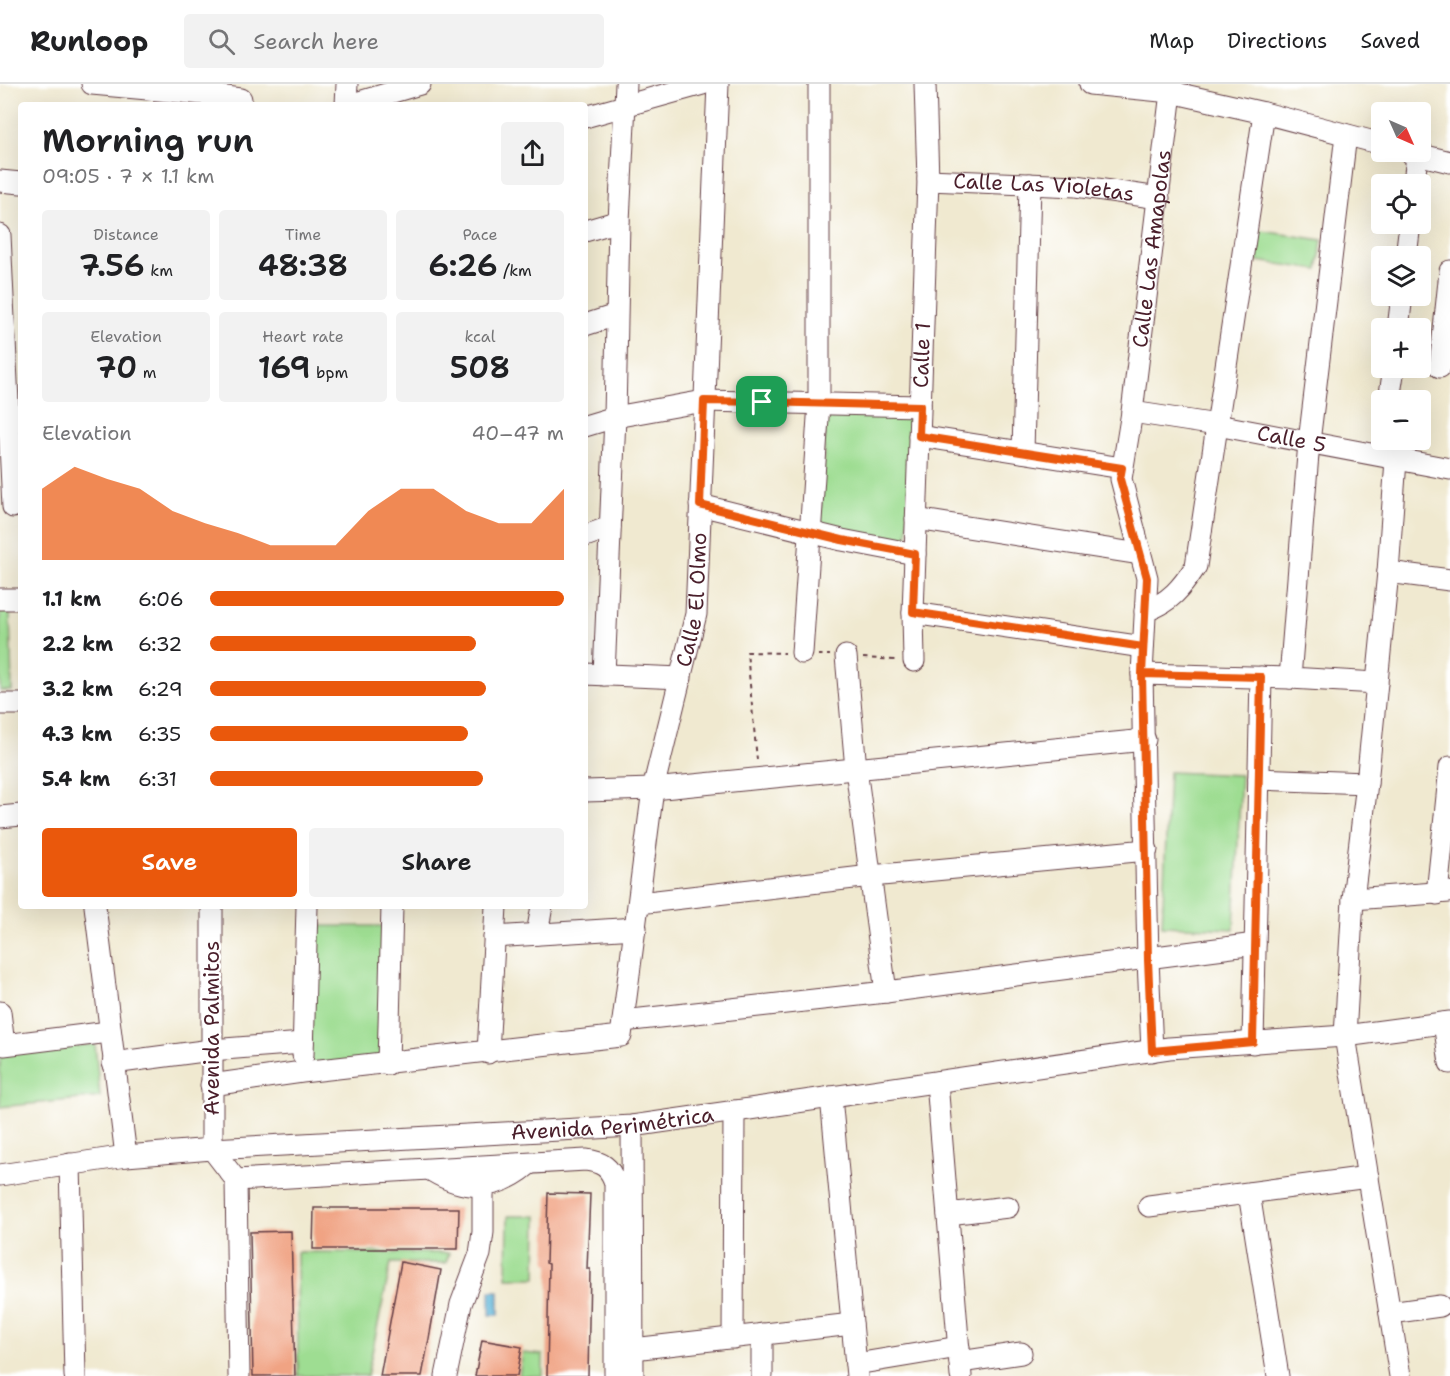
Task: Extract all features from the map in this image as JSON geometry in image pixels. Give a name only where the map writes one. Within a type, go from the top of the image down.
[{"type":"street","points":[[92,84],[241,96]]},
{"type":"street","points":[[347,84],[348,102]]},
{"type":"street","points":[[358,102],[420,84]]},
{"type":"street","points":[[626,84],[619,220],[610,528],[595,675],[681,678]]},
{"type":"street","points":[[588,116],[703,84]]},
{"type":"street","name":"Calle El Olmo","points":[[622,1029],[654,789],[696,614],[718,84]]},
{"type":"street","points":[[802,653],[819,404],[819,84]]},
{"type":"street","name":"Calle 1","points":[[914,661],[913,612],[928,180],[925,84]]},
{"type":"street","points":[[1090,84],[1172,88],[1371,141]]},
{"type":"street","name":"Calle Las Amapolas","points":[[1152,1051],[1142,674],[1147,578],[1120,479],[1132,412],[1172,88]]},
{"type":"street","points":[[1145,611],[1163,604],[1172,597],[1196,566],[1264,113]]},
{"type":"street","points":[[1290,678],[1310,442],[1346,135]]},
{"type":"street","points":[[1431,157],[1450,162]]},
{"type":"street","name":"Calle Las Violetas","points":[[928,180],[1076,186],[1159,198]]},
{"type":"street","points":[[0,181],[18,183]]},
{"type":"street","points":[[1023,452],[1030,184]]},
{"type":"street","points":[[588,230],[619,220]]},
{"type":"street","points":[[0,235],[8,312],[11,507]]},
{"type":"street","points":[[1437,367],[1450,271]]},
{"type":"street","points":[[588,324],[616,315]]},
{"type":"street","points":[[588,425],[615,417],[704,401],[920,406]]},
{"type":"street","name":"Calle 5","points":[[1132,412],[1310,442],[1387,452],[1450,469]]},
{"type":"street","points":[[919,436],[1122,468]]},
{"type":"street","points":[[1387,452],[1388,572],[1353,899],[1346,1036],[1400,1376]]},
{"type":"street","points":[[700,505],[915,554]]},
{"type":"street","points":[[916,519],[1140,554]]},
{"type":"street","points":[[588,535],[610,528]]},
{"type":"street","points":[[1388,572],[1450,580]]},
{"type":"street","points":[[0,599],[18,599]]},
{"type":"street","points":[[913,612],[1143,647]]},
{"type":"street","points":[[846,656],[856,769],[886,992]]},
{"type":"street","points":[[1142,674],[1377,683]]},
{"type":"street","points":[[1253,1042],[1261,677]]},
{"type":"street","points":[[0,704],[18,704]]},
{"type":"street","points":[[588,791],[654,789],[1145,740]]},
{"type":"street","points":[[1353,899],[1443,893],[1450,767]]},
{"type":"street","points":[[1259,779],[1367,783]]},
{"type":"street","points":[[0,816],[18,815]]},
{"type":"street","points":[[639,903],[871,876],[1147,850]]},
{"type":"street","points":[[95,909],[126,1156]]},
{"type":"street","name":"Avenida Palmitos","points":[[212,909],[212,1149]]},
{"type":"street","points":[[302,1072],[307,909]]},
{"type":"street","points":[[388,1064],[392,909]]},
{"type":"street","points":[[488,1053],[496,909]]},
{"type":"street","points":[[537,934],[541,909]]},
{"type":"street","points":[[494,937],[636,928]]},
{"type":"street","points":[[211,1085],[302,1072],[488,1053],[622,1029],[886,992],[1255,945]]},
{"type":"street","points":[[0,1012],[4,1045],[109,1032]]},
{"type":"street","points":[[1447,1023],[1450,1063]]},
{"type":"street","name":"Avenida Perimétrica","points":[[0,1175],[126,1156],[212,1149],[632,1126],[1152,1051],[1346,1036],[1447,1023]]},
{"type":"street","points":[[113,1064],[211,1050],[303,1043]]},
{"type":"street","points":[[937,1082],[960,1362]]},
{"type":"street","points":[[831,1097],[856,1370],[960,1362],[1021,1353]]},
{"type":"street","points":[[733,1338],[734,1111]]},
{"type":"street","points":[[632,1126],[633,1376]]},
{"type":"street","points":[[212,1149],[236,1180],[239,1376]]},
{"type":"street","points":[[236,1180],[586,1160],[606,1166],[615,1183],[615,1376]]},
{"type":"street","points":[[70,1164],[75,1376]]},
{"type":"street","points":[[429,1169],[447,1180],[463,1185],[483,1186],[502,1182],[530,1164]]},
{"type":"street","points":[[1149,1206],[1368,1177]]},
{"type":"street","points":[[446,1376],[461,1304],[480,1254],[483,1232],[483,1186]]},
{"type":"street","points":[[1249,1193],[1278,1376]]},
{"type":"street","points":[[948,1214],[1008,1207]]},
{"type":"street","points":[[1390,1313],[1440,1306]]},
{"type":"street","points":[[633,1349],[852,1324]]},
{"type":"street","points":[[762,1334],[762,1376]]},
{"type":"path","points":[[747,652],[759,779]]},
{"type":"green space","points":[[1255,230],[1322,240],[1318,270],[1251,260]]},
{"type":"green space","points":[[826,409],[912,413],[907,545],[820,525]]},
{"type":"green space","points":[[0,610],[10,610],[12,691],[0,691]]},
{"type":"green space","points":[[1169,772],[1241,775],[1234,929],[1162,926]]},
{"type":"green space","points":[[314,926],[385,926],[381,1061],[309,1067]]},
{"type":"green space","points":[[95,1044],[100,1097],[0,1107],[0,1053]]},
{"type":"green space","points":[[508,1216],[537,1216],[536,1278],[507,1278]]},
{"type":"green space","points":[[297,1252],[449,1253],[446,1263],[391,1263],[367,1376],[298,1376]]},
{"type":"green space","points":[[523,1353],[543,1355],[543,1376],[519,1376]]},
{"type":"water","points":[[490,1291],[499,1291],[499,1315],[490,1315]]},
{"type":"building","points":[[548,1193],[590,1194],[587,1269],[590,1269],[588,1376],[547,1376]]},
{"type":"building","points":[[314,1208],[459,1208],[458,1249],[313,1249]]},
{"type":"building","points":[[291,1231],[295,1376],[253,1376],[250,1232]]},
{"type":"building","points":[[401,1262],[441,1270],[429,1339],[422,1376],[380,1376]]},
{"type":"building","points":[[482,1340],[522,1347],[517,1376],[475,1376]]},
{"type":"route","points":[[762,402],[704,401],[700,505],[842,540],[915,554],[913,612],[1143,647],[1142,674],[1261,677],[1253,1042],[1152,1051],[1142,674],[1147,578],[1120,479],[1122,468],[919,436],[920,406],[762,402]]}]
